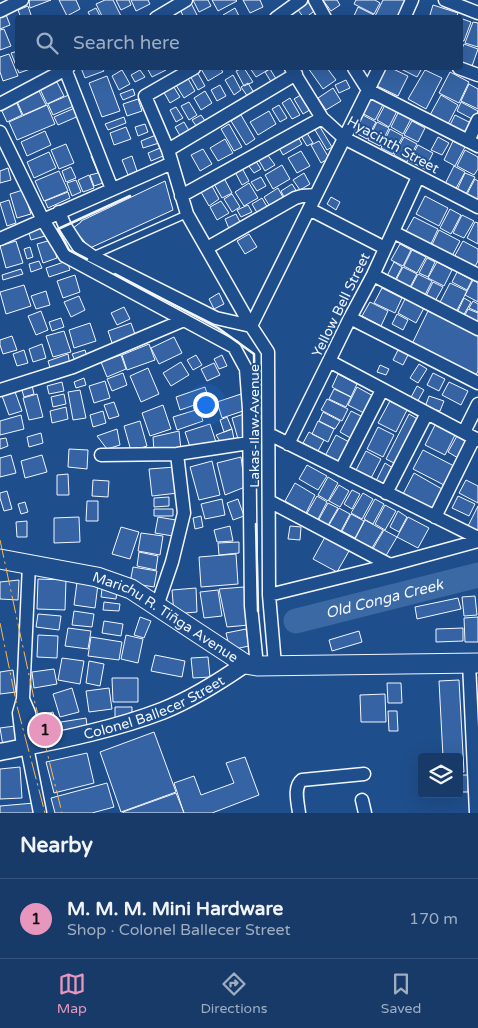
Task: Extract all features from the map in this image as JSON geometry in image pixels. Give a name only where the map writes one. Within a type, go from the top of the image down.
[{"type":"main road","name":"Marichu R. Tiñga Avenue","points":[[0,559],[97,577],[131,589],[156,606],[259,665]]},
{"type":"main road","points":[[259,665],[473,663]]},
{"type":"street","points":[[0,11],[22,0]]},
{"type":"street","points":[[161,15],[186,0]]},
{"type":"street","points":[[280,15],[302,0]]},
{"type":"street","points":[[315,0],[323,15]]},
{"type":"street","points":[[405,15],[412,0]]},
{"type":"street","points":[[445,0],[478,12]]},
{"type":"street","points":[[463,69],[478,75]]},
{"type":"street","points":[[0,104],[63,70]]},
{"type":"street","points":[[68,70],[112,189]]},
{"type":"street","name":"Lakas-Ilaw Avenue","points":[[190,70],[145,96],[170,157],[187,214],[268,352],[269,595],[259,665]]},
{"type":"street","points":[[355,70],[368,90],[473,144],[478,120]]},
{"type":"street","points":[[59,212],[65,226],[78,246],[92,256],[216,318],[251,326],[378,70]]},
{"type":"street","points":[[0,238],[112,189],[170,157],[294,71]]},
{"type":"street","name":"Hyacinth Street","points":[[294,71],[322,118],[344,138],[478,207]]},
{"type":"street","points":[[181,196],[322,118]]},
{"type":"street","points":[[0,132],[43,220],[65,256],[234,347],[246,369],[251,606],[259,665]]},
{"type":"street","name":"Yellow Bell Street","points":[[288,444],[373,275],[418,177]]},
{"type":"street","points":[[206,248],[296,198],[316,195]]},
{"type":"street","points":[[309,208],[385,248]]},
{"type":"street","points":[[393,232],[478,275]]},
{"type":"street","points":[[373,275],[478,329]]},
{"type":"street","points":[[350,318],[478,383]]},
{"type":"street","points":[[0,390],[73,367],[184,320]]},
{"type":"street","points":[[330,362],[472,437]]},
{"type":"street","points":[[341,470],[382,390]]},
{"type":"street","points":[[435,517],[472,437],[478,404]]},
{"type":"street","points":[[386,493],[427,413]]},
{"type":"street","points":[[269,434],[478,540]]},
{"type":"street","points":[[101,455],[177,454],[249,443]]},
{"type":"street","points":[[156,606],[172,562],[184,512],[177,454]]},
{"type":"street","points":[[269,501],[390,565]]},
{"type":"street","points":[[269,595],[390,565],[478,540]]},
{"type":"street","points":[[29,564],[23,699],[19,713],[28,746],[40,813]]},
{"type":"street","points":[[473,663],[476,813]]},
{"type":"street","name":"Colonel Ballecer Street","points":[[0,752],[101,731],[163,711],[259,665]]},
{"type":"street","points":[[299,813],[297,792],[298,785],[302,780],[364,774]]},
{"type":"lane","points":[[92,256],[187,214]]},
{"type":"building","points":[[30,0],[51,0],[30,8]]},
{"type":"building","points":[[59,0],[76,0],[80,9],[66,15]]},
{"type":"building","points":[[105,0],[113,0],[120,15],[102,15],[96,4]]},
{"type":"building","points":[[116,0],[129,0],[131,5],[121,10]]},
{"type":"building","points":[[131,0],[148,0],[150,4],[136,11]]},
{"type":"building","points":[[193,0],[208,0],[211,6],[199,12]]},
{"type":"building","points":[[212,0],[236,0],[237,1],[218,11]]},
{"type":"building","points":[[243,0],[260,0],[263,7],[250,13]]},
{"type":"building","points":[[303,0],[311,0],[317,9],[309,15],[302,15],[295,6]]},
{"type":"building","points":[[323,0],[337,0],[340,5],[331,11]]},
{"type":"building","points":[[356,0],[375,0],[380,3],[374,14],[354,4]]},
{"type":"building","points":[[383,0],[405,1],[398,15],[376,15]]},
{"type":"building","points":[[190,1],[197,15],[183,15],[179,7]]},
{"type":"building","points":[[433,5],[458,13],[457,15],[430,15]]},
{"type":"building","points":[[28,6],[31,15],[20,15],[18,10]]},
{"type":"building","points":[[358,7],[374,15],[354,15]]},
{"type":"building","points":[[96,8],[100,15],[90,15],[88,12]]},
{"type":"building","points":[[235,8],[238,15],[223,15]]},
{"type":"building","points":[[5,12],[10,25],[0,29],[0,14]]},
{"type":"building","points":[[463,19],[471,22],[463,41]]},
{"type":"building","points":[[473,22],[478,23],[478,47],[465,43]]},
{"type":"building","points":[[4,29],[11,46],[0,50],[0,30]]},
{"type":"building","points":[[464,44],[478,49],[471,69],[463,67]]},
{"type":"building","points":[[15,52],[15,63],[11,53]]},
{"type":"building","points":[[9,54],[18,76],[3,81],[0,72],[0,57]]},
{"type":"building","points":[[82,70],[104,71],[85,78]]},
{"type":"building","points":[[122,70],[130,84],[119,90],[112,76]]},
{"type":"building","points":[[140,70],[145,77],[135,82],[131,75]]},
{"type":"building","points":[[148,70],[166,70],[152,77]]},
{"type":"building","points":[[196,70],[205,86],[198,90],[189,74]]},
{"type":"building","points":[[202,70],[222,70],[223,72],[208,81]]},
{"type":"building","points":[[245,70],[253,82],[244,86],[236,71]]},
{"type":"building","points":[[251,70],[268,70],[256,77]]},
{"type":"building","points":[[271,70],[278,82],[273,85],[265,72]]},
{"type":"building","points":[[309,70],[328,70],[336,80],[323,89]]},
{"type":"building","points":[[383,70],[395,70],[408,76],[398,96],[375,85]]},
{"type":"building","points":[[403,70],[421,70],[417,77]]},
{"type":"building","points":[[425,70],[442,78],[426,109],[408,99]]},
{"type":"building","points":[[450,72],[469,82],[459,103],[439,93]]},
{"type":"building","points":[[186,75],[195,91],[184,98],[174,82]]},
{"type":"building","points":[[233,75],[241,90],[234,95],[225,80]]},
{"type":"building","points":[[107,76],[120,111],[102,117],[89,83]]},
{"type":"building","points":[[346,80],[350,88],[339,93],[335,85]]},
{"type":"building","points":[[57,82],[64,96],[47,104],[40,89]]},
{"type":"building","points":[[248,83],[256,96],[250,100],[241,87]]},
{"type":"building","points":[[172,84],[180,97],[170,103],[162,89]]},
{"type":"building","points":[[469,84],[478,89],[478,109],[461,101]]},
{"type":"building","points":[[220,85],[226,96],[217,101],[211,90]]},
{"type":"building","points":[[333,88],[341,101],[326,110],[318,98]]},
{"type":"building","points":[[38,89],[46,105],[23,115],[16,99]]},
{"type":"building","points":[[133,89],[135,95],[123,100],[120,94]]},
{"type":"building","points":[[205,91],[212,103],[201,110],[194,98]]},
{"type":"building","points":[[304,93],[313,108],[303,114],[294,99]]},
{"type":"building","points":[[71,94],[76,105],[53,115],[48,104]]},
{"type":"building","points":[[370,94],[385,101],[375,120],[360,112]]},
{"type":"building","points":[[441,95],[458,105],[448,124],[430,115]]},
{"type":"building","points":[[290,98],[300,115],[292,119],[282,103]]},
{"type":"building","points":[[15,99],[22,115],[7,122],[0,107]]},
{"type":"building","points":[[138,99],[142,111],[127,116],[123,104]]},
{"type":"building","points":[[189,102],[197,115],[189,120],[181,106]]},
{"type":"building","points":[[461,102],[478,111],[474,120],[457,111]]},
{"type":"building","points":[[386,103],[398,109],[389,127],[377,120]]},
{"type":"building","points":[[47,105],[55,124],[17,140],[9,122]]},
{"type":"building","points":[[279,105],[287,118],[280,122],[272,109]]},
{"type":"building","points":[[77,107],[81,115],[58,125],[54,117]]},
{"type":"building","points":[[176,107],[183,118],[176,122],[170,110]]},
{"type":"building","points":[[269,111],[276,124],[258,135],[250,122]]},
{"type":"building","points":[[399,111],[412,117],[403,134],[391,127]]},
{"type":"building","points":[[361,114],[376,122],[367,139],[352,131]]},
{"type":"building","points":[[201,115],[208,125],[199,130],[192,120]]},
{"type":"building","points":[[241,115],[255,139],[246,145],[231,121]]},
{"type":"building","points":[[455,115],[471,123],[464,137],[448,129]]},
{"type":"building","points":[[124,117],[126,123],[108,130],[105,124]]},
{"type":"building","points":[[412,121],[425,128],[418,142],[404,135]]},
{"type":"building","points":[[184,122],[191,134],[182,139],[175,127]]},
{"type":"building","points":[[377,122],[389,128],[380,146],[368,140]]},
{"type":"building","points":[[145,124],[148,132],[138,136],[135,127]]},
{"type":"building","points":[[229,124],[242,147],[234,151],[221,129]]},
{"type":"building","points":[[126,127],[131,139],[114,145],[110,133]]},
{"type":"building","points":[[320,127],[332,147],[327,150],[315,130]]},
{"type":"building","points":[[390,129],[403,136],[393,154],[381,148]]},
{"type":"building","points":[[45,131],[51,145],[27,156],[21,142]]},
{"type":"building","points":[[307,133],[313,143],[307,146],[301,136]]},
{"type":"building","points":[[156,135],[159,143],[143,148],[141,141]]},
{"type":"building","points":[[298,137],[302,144],[283,155],[279,148]]},
{"type":"building","points":[[404,137],[417,144],[407,162],[394,155]]},
{"type":"building","points":[[438,137],[449,143],[442,155],[431,150]]},
{"type":"building","points":[[225,139],[233,153],[218,161],[210,148]]},
{"type":"building","points":[[319,141],[329,158],[321,163],[311,145]]},
{"type":"building","points":[[453,141],[465,147],[455,166],[444,160]]},
{"type":"building","points":[[66,144],[74,163],[59,169],[51,150]]},
{"type":"building","points":[[418,145],[433,153],[425,169],[409,161]]},
{"type":"building","points":[[160,148],[163,156],[151,161],[148,153]]},
{"type":"building","points":[[203,149],[212,164],[200,171],[191,155]]},
{"type":"building","points":[[465,150],[478,157],[478,169],[474,175],[457,166]]},
{"type":"building","points":[[301,151],[310,166],[297,173],[288,158]]},
{"type":"building","points":[[49,152],[56,168],[34,178],[27,162]]},
{"type":"building","points":[[267,154],[275,165],[265,171],[258,159]]},
{"type":"building","points":[[96,155],[106,182],[94,186],[90,175],[98,173],[91,156]]},
{"type":"building","points":[[132,156],[137,171],[128,175],[122,160]]},
{"type":"building","points":[[255,160],[261,169],[254,173],[248,165]]},
{"type":"building","points":[[282,165],[290,179],[273,189],[265,175]]},
{"type":"building","points":[[454,166],[465,172],[455,190],[445,184]]},
{"type":"building","points":[[71,167],[76,178],[66,182],[62,171]]},
{"type":"building","points":[[8,168],[11,180],[0,183],[0,171]]},
{"type":"building","points":[[242,168],[249,181],[242,185],[235,172]]},
{"type":"building","points":[[59,171],[68,191],[44,201],[35,181]]},
{"type":"building","points":[[304,173],[310,184],[300,190],[293,180]]},
{"type":"building","points":[[465,173],[475,177],[466,194],[457,190]]},
{"type":"building","points":[[89,175],[94,188],[83,192],[78,180]]},
{"type":"building","points":[[261,177],[266,186],[257,191],[251,182]]},
{"type":"building","points":[[224,178],[232,193],[222,198],[214,184]]},
{"type":"building","points":[[475,179],[478,181],[478,202],[466,196]]},
{"type":"building","points":[[76,180],[81,192],[72,196],[67,183]]},
{"type":"building","points":[[165,181],[173,210],[90,248],[73,228],[81,221]]},
{"type":"building","points":[[249,183],[258,198],[244,206],[235,192]]},
{"type":"building","points":[[292,184],[297,192],[285,199],[281,191]]},
{"type":"building","points":[[212,186],[219,199],[209,206],[201,192]]},
{"type":"building","points":[[278,188],[285,201],[271,208],[264,197]]},
{"type":"building","points":[[23,190],[31,214],[17,218],[10,194]]},
{"type":"building","points":[[68,192],[70,198],[48,208],[45,201]]},
{"type":"building","points":[[232,194],[240,207],[232,212],[224,199]]},
{"type":"building","points":[[425,196],[448,208],[439,226],[416,214]]},
{"type":"building","points":[[331,197],[340,202],[336,210],[327,204]]},
{"type":"building","points":[[262,198],[269,210],[259,216],[252,204]]},
{"type":"building","points":[[9,200],[16,223],[7,226],[0,203]]},
{"type":"building","points":[[221,201],[229,213],[217,220],[210,207]]},
{"type":"building","points":[[248,205],[252,212],[241,217],[237,210]]},
{"type":"building","points":[[450,209],[461,215],[451,234],[440,228]]},
{"type":"building","points":[[236,214],[242,226],[230,231],[225,219]]},
{"type":"building","points":[[462,215],[474,221],[464,238],[453,233]]},
{"type":"building","points":[[414,217],[438,229],[429,248],[404,235]]},
{"type":"building","points":[[475,222],[478,223],[478,244],[467,238]]},
{"type":"building","points":[[41,225],[45,236],[31,240],[28,230]]},
{"type":"building","points":[[439,230],[460,241],[451,258],[431,247]]},
{"type":"building","points":[[249,234],[257,247],[245,254],[237,241]]},
{"type":"building","points":[[51,240],[57,258],[43,263],[37,244]]},
{"type":"building","points":[[16,241],[23,263],[6,268],[0,246]]},
{"type":"building","points":[[463,241],[478,249],[478,261],[473,270],[453,259]]},
{"type":"building","points":[[400,244],[411,250],[403,266],[391,260]]},
{"type":"building","points":[[30,247],[33,257],[27,259],[24,249]]},
{"type":"building","points":[[412,250],[426,257],[417,273],[404,266]]},
{"type":"building","points":[[427,258],[435,262],[428,277],[419,273]]},
{"type":"building","points":[[39,261],[42,268],[31,272],[29,264]]},
{"type":"building","points":[[67,261],[70,270],[49,277],[46,268]]},
{"type":"building","points":[[394,262],[402,267],[393,284],[385,280]]},
{"type":"building","points":[[437,262],[452,270],[444,286],[428,278]]},
{"type":"building","points":[[403,267],[417,274],[408,291],[394,284]]},
{"type":"building","points":[[21,269],[23,274],[3,280],[2,275]]},
{"type":"building","points":[[457,272],[472,280],[467,290],[452,282]]},
{"type":"building","points":[[418,274],[432,281],[423,299],[409,291]]},
{"type":"building","points":[[75,275],[80,292],[63,298],[57,281]]},
{"type":"building","points":[[473,280],[478,283],[478,302],[465,295]]},
{"type":"building","points":[[433,282],[443,287],[434,303],[425,298]]},
{"type":"building","points":[[450,283],[467,291],[455,314],[438,306]]},
{"type":"building","points":[[24,285],[31,306],[6,314],[0,292]]},
{"type":"building","points":[[382,288],[402,298],[395,313],[374,303]]},
{"type":"building","points":[[46,291],[50,305],[36,309],[31,296]]},
{"type":"building","points":[[219,293],[224,304],[214,309],[209,299]]},
{"type":"building","points":[[79,296],[85,310],[71,317],[64,302]]},
{"type":"building","points":[[464,298],[471,302],[462,318],[456,315]]},
{"type":"building","points":[[405,299],[424,308],[416,323],[398,313]]},
{"type":"building","points":[[473,301],[478,304],[478,312],[469,308]]},
{"type":"building","points":[[370,302],[388,311],[381,326],[362,316]]},
{"type":"building","points":[[124,307],[130,319],[117,325],[111,313]]},
{"type":"building","points":[[468,309],[478,313],[478,325],[463,319]]},
{"type":"building","points":[[41,311],[48,330],[36,335],[28,316]]},
{"type":"building","points":[[428,311],[478,335],[478,371],[475,377],[411,346]]},
{"type":"building","points":[[397,314],[408,320],[403,330],[392,324]]},
{"type":"building","points":[[61,318],[64,327],[52,331],[49,322]]},
{"type":"building","points":[[90,323],[96,341],[74,348],[69,330]]},
{"type":"building","points":[[131,323],[136,337],[113,346],[108,331]]},
{"type":"building","points":[[64,331],[71,352],[53,357],[46,336]]},
{"type":"building","points":[[12,336],[17,350],[3,354],[0,340]]},
{"type":"building","points":[[174,337],[182,353],[159,364],[151,348]]},
{"type":"building","points":[[42,344],[46,358],[33,362],[29,349]]},
{"type":"building","points":[[149,344],[155,360],[127,370],[122,355]]},
{"type":"building","points":[[399,348],[409,353],[403,365],[393,360]]},
{"type":"building","points":[[24,350],[28,363],[17,366],[13,354]]},
{"type":"building","points":[[85,350],[88,359],[76,363],[72,354]]},
{"type":"building","points":[[68,354],[70,365],[51,371],[48,361]]},
{"type":"building","points":[[121,355],[126,369],[107,377],[101,362]]},
{"type":"building","points":[[196,355],[202,365],[193,370],[187,360]]},
{"type":"building","points":[[222,355],[227,366],[219,369],[214,359]]},
{"type":"building","points":[[181,362],[189,375],[171,386],[163,373]]},
{"type":"building","points":[[214,363],[220,375],[207,381],[201,369]]},
{"type":"building","points":[[419,364],[427,369],[418,383],[410,378]]},
{"type":"building","points":[[380,365],[389,369],[386,375],[377,372]]},
{"type":"building","points":[[148,368],[159,394],[141,402],[130,376]]},
{"type":"building","points":[[123,373],[127,385],[112,391],[107,379]]},
{"type":"building","points":[[433,373],[445,379],[439,391],[427,385]]},
{"type":"building","points":[[338,374],[357,384],[351,397],[332,387]]},
{"type":"building","points":[[84,378],[86,385],[76,388],[74,382]]},
{"type":"building","points":[[31,381],[34,394],[24,397],[20,384]]},
{"type":"building","points":[[105,381],[110,398],[94,403],[89,386]]},
{"type":"building","points":[[62,382],[64,391],[49,394],[47,386]]},
{"type":"building","points":[[449,382],[468,391],[461,405],[442,395]]},
{"type":"building","points":[[417,386],[424,390],[416,404],[409,401]]},
{"type":"building","points":[[205,387],[209,400],[180,410],[176,397]]},
{"type":"building","points":[[357,387],[375,397],[366,414],[348,405]]},
{"type":"building","points":[[14,389],[22,411],[9,415],[1,393]]},
{"type":"building","points":[[334,389],[351,397],[346,407],[329,399]]},
{"type":"building","points":[[80,390],[86,418],[73,420],[68,392]]},
{"type":"building","points":[[37,394],[43,417],[29,420],[23,398]]},
{"type":"building","points":[[64,394],[66,404],[53,407],[51,397]]},
{"type":"building","points":[[241,394],[246,410],[222,418],[217,402]]},
{"type":"building","points":[[429,396],[444,401],[440,411],[425,407]]},
{"type":"building","points":[[327,399],[348,409],[342,421],[321,410]]},
{"type":"building","points":[[390,401],[407,410],[396,432],[378,423]]},
{"type":"building","points":[[114,402],[119,416],[109,419],[104,405]]},
{"type":"building","points":[[163,405],[171,429],[150,436],[142,413]]},
{"type":"building","points":[[66,407],[68,419],[52,423],[50,411]]},
{"type":"building","points":[[199,409],[203,421],[177,430],[173,417]]},
{"type":"building","points":[[103,411],[106,423],[93,427],[90,415]]},
{"type":"building","points":[[351,411],[365,418],[354,440],[340,432]]},
{"type":"building","points":[[323,412],[340,421],[335,429],[319,421]]},
{"type":"building","points":[[247,413],[245,436],[238,439],[232,418]]},
{"type":"building","points":[[409,414],[419,420],[396,464],[386,459]]},
{"type":"building","points":[[21,415],[24,429],[0,435],[0,421]]},
{"type":"building","points":[[227,417],[232,429],[224,432],[220,420]]},
{"type":"building","points":[[140,421],[147,446],[131,451],[124,426]]},
{"type":"building","points":[[318,421],[334,429],[328,442],[312,434]]},
{"type":"building","points":[[210,424],[216,442],[191,450],[185,432]]},
{"type":"building","points":[[435,425],[455,435],[445,455],[425,445]]},
{"type":"building","points":[[378,427],[394,435],[383,457],[367,449]]},
{"type":"building","points":[[117,429],[120,445],[107,449],[97,436]]},
{"type":"building","points":[[232,429],[234,439],[221,443],[216,435]]},
{"type":"building","points":[[179,431],[181,450],[154,452],[153,437]]},
{"type":"building","points":[[309,432],[324,440],[318,451],[303,443]]},
{"type":"building","points":[[41,433],[43,443],[29,447],[27,437]]},
{"type":"building","points":[[336,435],[351,443],[341,464],[325,456]]},
{"type":"building","points":[[457,436],[467,442],[458,458],[448,452]]},
{"type":"building","points":[[6,438],[8,446],[0,449],[0,439]]},
{"type":"building","points":[[69,449],[88,450],[87,469],[68,467]]},
{"type":"building","points":[[423,450],[454,466],[444,485],[413,469]]},
{"type":"building","points":[[366,451],[381,459],[370,480],[355,472]]},
{"type":"building","points":[[11,455],[16,473],[0,477],[0,458]]},
{"type":"building","points":[[42,455],[47,472],[25,478],[21,461]]},
{"type":"building","points":[[241,457],[245,487],[225,495],[217,463]]},
{"type":"building","points":[[212,461],[220,495],[199,500],[190,467]]},
{"type":"building","points":[[385,463],[393,468],[384,485],[376,481]]},
{"type":"building","points":[[307,465],[327,476],[318,490],[299,479]]},
{"type":"building","points":[[175,467],[178,493],[152,496],[149,469]]},
{"type":"building","points":[[414,473],[442,489],[431,510],[403,494]]},
{"type":"building","points":[[68,474],[69,495],[57,495],[57,475]]},
{"type":"building","points":[[328,477],[338,483],[328,501],[318,495]]},
{"type":"building","points":[[93,480],[109,481],[108,497],[92,496]]},
{"type":"building","points":[[466,480],[478,486],[478,503],[459,493]]},
{"type":"building","points":[[295,483],[315,495],[306,513],[285,501]]},
{"type":"building","points":[[339,485],[349,491],[340,507],[329,501]]},
{"type":"building","points":[[352,490],[360,494],[352,509],[344,504]]},
{"type":"building","points":[[7,491],[12,509],[4,511],[0,493]]},
{"type":"building","points":[[363,493],[373,499],[362,519],[351,513]]},
{"type":"building","points":[[317,496],[327,502],[317,521],[306,515]]},
{"type":"building","points":[[458,496],[475,504],[469,516],[452,508]]},
{"type":"building","points":[[169,497],[169,506],[154,507],[154,498]]},
{"type":"building","points":[[222,499],[225,515],[205,519],[201,504]]},
{"type":"building","points":[[238,499],[244,516],[233,520],[227,503]]},
{"type":"building","points":[[375,499],[384,504],[373,524],[364,519]]},
{"type":"building","points":[[87,501],[98,501],[98,521],[86,521]]},
{"type":"building","points":[[25,502],[28,512],[21,514],[18,504]]},
{"type":"building","points":[[328,503],[338,508],[327,527],[318,521]]},
{"type":"building","points":[[385,505],[396,511],[385,530],[375,524]]},
{"type":"building","points":[[478,506],[478,536],[466,530]]},
{"type":"building","points":[[339,508],[350,514],[341,531],[329,525]]},
{"type":"building","points":[[154,509],[173,509],[173,516],[154,516]]},
{"type":"building","points":[[398,511],[407,517],[399,532],[390,527]]},
{"type":"building","points":[[351,514],[364,521],[355,538],[342,531]]},
{"type":"building","points":[[201,516],[203,527],[195,529],[193,518]]},
{"type":"building","points":[[79,517],[80,542],[54,543],[54,518]]},
{"type":"building","points":[[158,517],[176,520],[173,536],[155,533]]},
{"type":"building","points":[[408,517],[429,528],[418,548],[397,537]]},
{"type":"building","points":[[365,520],[383,530],[372,548],[355,539]]},
{"type":"building","points":[[27,521],[27,537],[17,537],[16,522]]},
{"type":"building","points":[[230,526],[233,541],[217,542],[214,530]]},
{"type":"building","points":[[290,526],[301,527],[300,540],[288,539]]},
{"type":"building","points":[[121,527],[139,532],[130,559],[112,554]]},
{"type":"building","points":[[384,530],[397,537],[384,559],[371,552]]},
{"type":"building","points":[[141,533],[163,536],[160,555],[138,551]]},
{"type":"building","points":[[325,537],[349,551],[337,572],[313,559]]},
{"type":"building","points":[[239,542],[239,553],[219,555],[218,543]]},
{"type":"building","points":[[139,552],[158,556],[156,570],[137,566]]},
{"type":"building","points":[[236,554],[238,584],[201,587],[199,557]]},
{"type":"building","points":[[133,567],[157,571],[154,587],[130,583]]},
{"type":"building","points":[[38,579],[66,580],[65,610],[37,609]]},
{"type":"building","points":[[19,580],[18,600],[0,599],[0,582]]},
{"type":"building","points":[[77,582],[98,584],[95,608],[74,605]]},
{"type":"building","points":[[244,587],[249,625],[227,627],[219,589]]},
{"type":"building","points":[[196,588],[197,612],[174,614],[172,590]]},
{"type":"building","points":[[102,589],[117,591],[116,599],[101,597]]},
{"type":"building","points":[[218,590],[222,616],[204,618],[200,592]]},
{"type":"building","points":[[475,596],[477,615],[464,616],[462,597]]},
{"type":"building","points":[[458,598],[461,609],[417,619],[415,607]]},
{"type":"building","points":[[104,602],[120,604],[119,611],[103,610]]},
{"type":"building","points":[[74,611],[94,614],[92,627],[72,625]]},
{"type":"building","points":[[38,614],[61,616],[59,630],[36,627]]},
{"type":"building","points":[[140,617],[151,621],[144,638],[134,635]]},
{"type":"building","points":[[478,617],[478,642],[465,642],[464,618]]},
{"type":"building","points":[[104,621],[123,624],[121,636],[102,633]]},
{"type":"building","points":[[68,628],[91,631],[88,649],[65,646]]},
{"type":"building","points":[[463,628],[463,641],[436,642],[436,629]]},
{"type":"building","points":[[246,629],[249,646],[230,650],[226,633]]},
{"type":"building","points":[[359,631],[362,642],[332,651],[329,640]]},
{"type":"building","points":[[38,635],[58,636],[57,658],[37,657]]},
{"type":"building","points":[[126,635],[143,639],[138,663],[121,659]]},
{"type":"building","points":[[91,637],[122,642],[119,660],[88,656]]},
{"type":"building","points":[[155,655],[185,661],[182,677],[151,671]]},
{"type":"building","points":[[208,657],[210,677],[193,678],[191,658]]},
{"type":"building","points":[[62,658],[84,661],[80,684],[58,680]]},
{"type":"building","points":[[89,661],[104,664],[100,686],[86,683]]},
{"type":"building","points":[[54,669],[57,684],[34,688],[32,672]]},
{"type":"building","points":[[13,670],[16,692],[0,694],[0,672]]},
{"type":"building","points":[[112,678],[138,678],[138,702],[113,702]]},
{"type":"building","points":[[459,680],[463,753],[443,753],[439,681]]},
{"type":"building","points":[[387,683],[401,683],[402,703],[388,703]]},
{"type":"building","points":[[72,688],[79,712],[60,717],[53,694]]},
{"type":"building","points":[[109,688],[112,709],[89,712],[86,691]]},
{"type":"building","points":[[385,694],[386,722],[361,722],[360,695]]},
{"type":"building","points":[[115,707],[132,707],[132,721],[115,721]]},
{"type":"building","points":[[388,711],[397,711],[398,731],[389,731]]},
{"type":"building","points":[[53,712],[60,735],[42,740],[35,717]]},
{"type":"building","points":[[86,718],[88,733],[64,737],[61,722]]},
{"type":"building","points":[[15,726],[18,744],[3,746],[0,728]]},
{"type":"building","points":[[154,732],[176,792],[121,812],[100,752]]},
{"type":"building","points":[[87,753],[94,783],[54,793],[46,762]]},
{"type":"building","points":[[245,757],[259,795],[212,813],[184,813],[174,783],[194,776],[201,795],[234,783],[226,763]]},
{"type":"building","points":[[20,767],[22,798],[0,799],[0,769]]},
{"type":"building","points":[[463,775],[468,775],[468,792],[463,792]]},
{"type":"building","points":[[107,783],[114,807],[92,813],[55,813],[51,798]]},
{"type":"building","points":[[176,793],[184,813],[123,813],[123,812]]},
{"type":"building","points":[[34,803],[34,813],[0,813],[0,806]]},
{"type":"waterway","name":"Old Conga Creek","points":[[296,621],[478,575]]},
{"type":"wall","points":[[87,259],[69,250],[58,229],[130,196]]},
{"type":"wall","points":[[115,274],[218,328],[254,354],[255,409]]},
{"type":"wall","points":[[256,524],[258,611]]},
{"type":"power","points":[[0,540],[35,703],[62,813]]},
{"type":"power","points":[[0,623],[17,706],[45,813]]},
{"type":"place","name":"M. M. M. Mini Hardware","points":[[45,730]]}]
